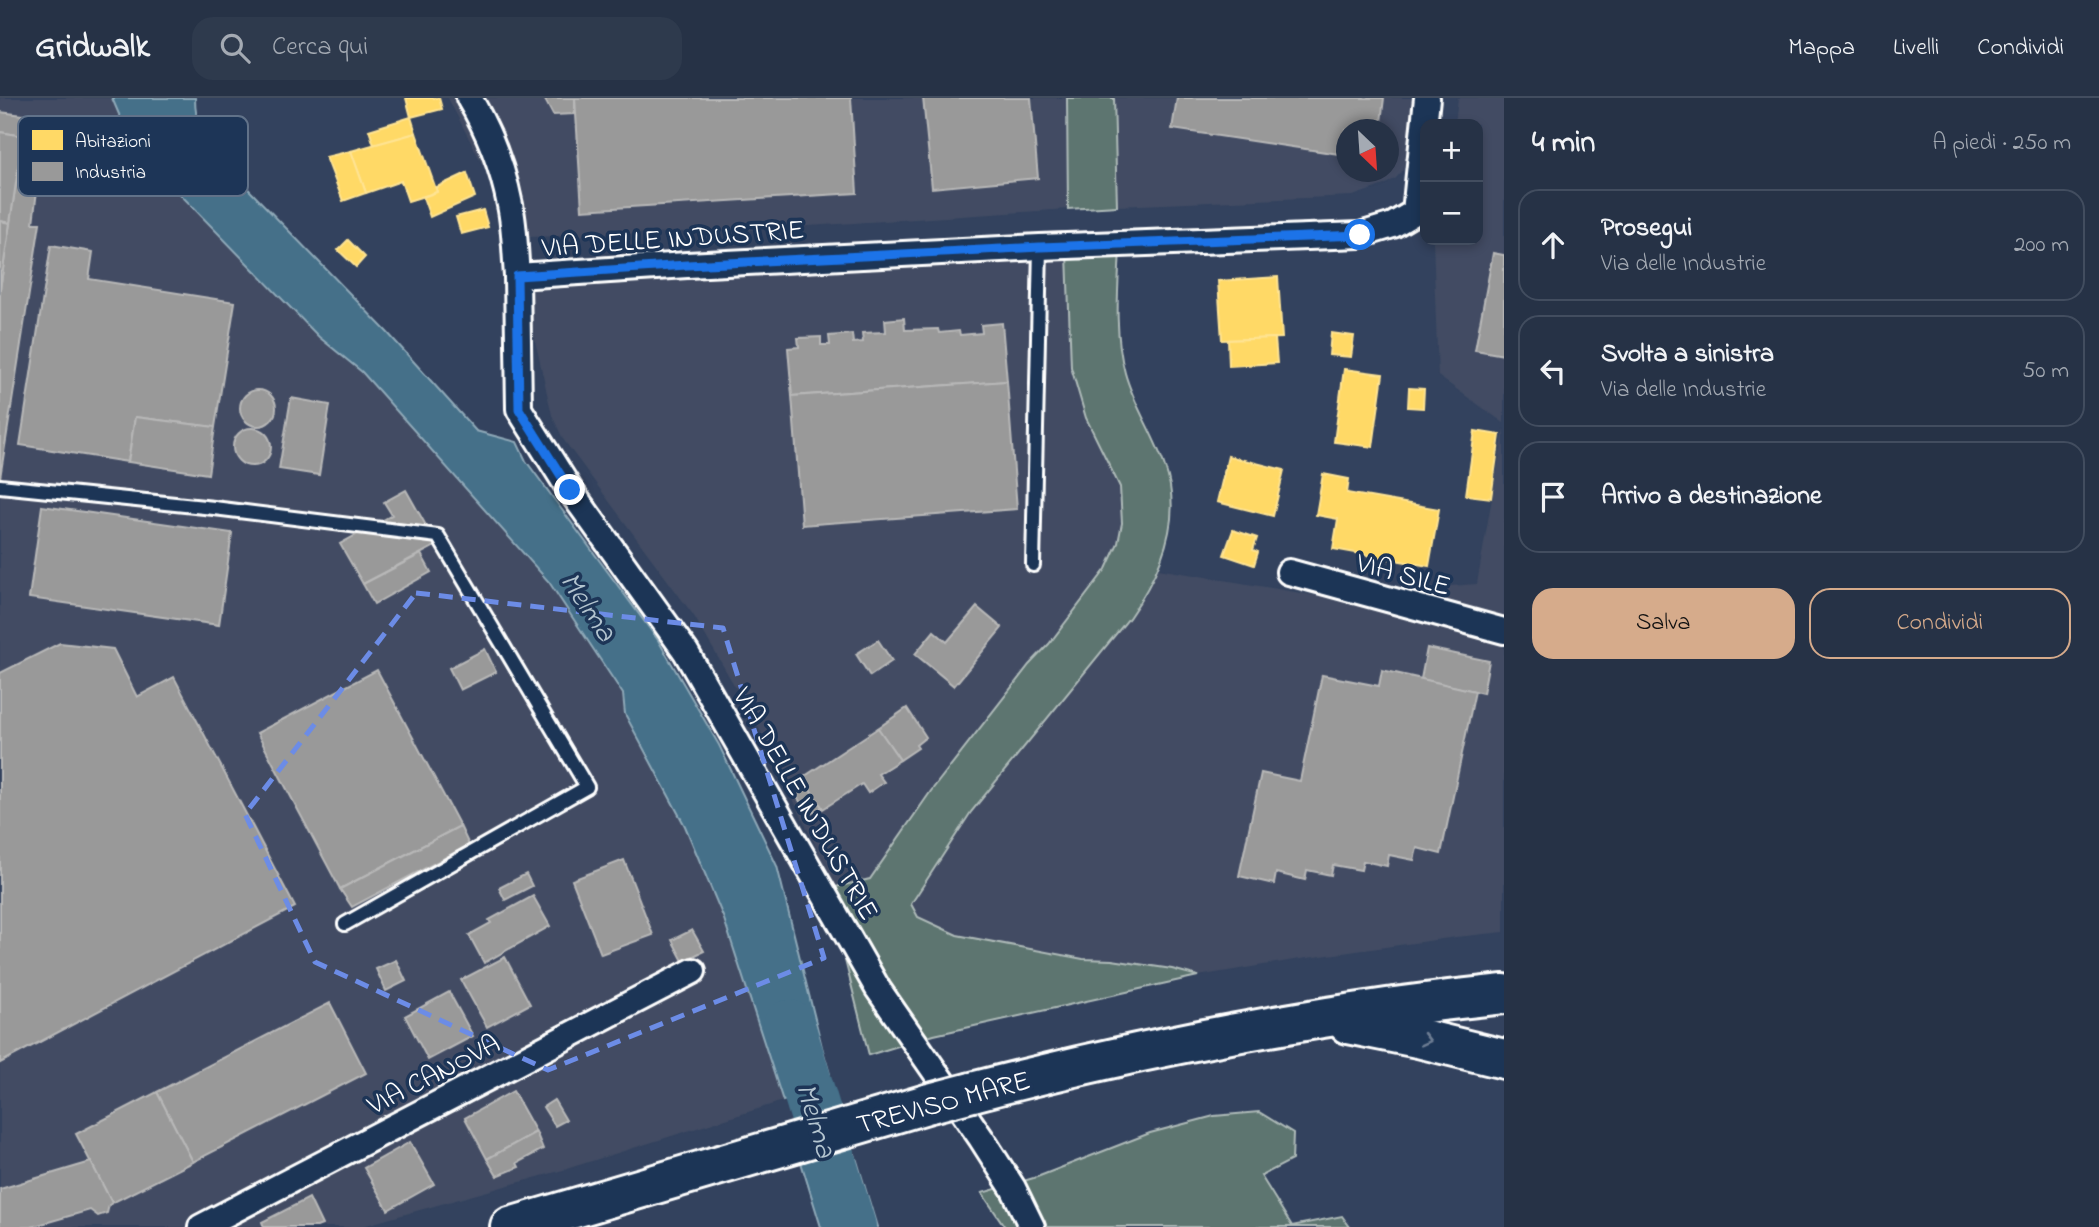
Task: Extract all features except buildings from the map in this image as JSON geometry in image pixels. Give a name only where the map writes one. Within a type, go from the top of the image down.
[{"type":"highway","points":[[1399,1006],[1504,974]]},
{"type":"highway","points":[[1399,1006],[1504,994]]},
{"type":"highway","name":"TREVISO MARE","points":[[510,1227],[930,1103],[1080,1064],[1219,1036],[1399,1006]]},
{"type":"highway","points":[[1311,1020],[1380,1030],[1504,1059]]},
{"type":"street","points":[[469,98],[498,162],[510,206],[517,276]]},
{"type":"street","name":"VIA DELLE INDUSTRIE","points":[[1032,1227],[1013,1188],[981,1138],[878,989],[686,652],[570,490],[519,409],[517,276],[1040,247],[1360,235],[1392,225],[1415,212],[1427,98]]},
{"type":"street","name":"VIA SILE","points":[[1289,572],[1504,631]]},
{"type":"street","name":"VIA CANOVA","points":[[201,1227],[693,971]]},
{"type":"lane","points":[[1033,565],[1040,247]]},
{"type":"lane","points":[[0,486],[214,508],[438,536],[587,787],[345,924]]},
{"type":"highlighted area","points":[[416,593],[723,628],[824,958],[548,1070],[315,962],[245,814]]},
{"type":"shaded area","points":[[0,98],[112,98],[120,116],[18,116],[18,196],[189,196],[319,337],[362,372],[549,582],[623,694],[625,714],[685,826],[724,919],[783,1101],[563,1170],[359,1227],[0,1227]]},
{"type":"shaded area","points":[[448,98],[1067,98],[1068,209],[745,230],[527,237],[515,227]]},
{"type":"shaded area","points":[[1114,98],[1415,98],[1408,154],[1399,175],[1399,119],[1336,119],[1336,182],[1389,182],[1353,196],[1117,206]]},
{"type":"shaded area","points":[[1458,98],[1504,98],[1504,423],[1438,376],[1433,245],[1483,245],[1483,119],[1456,119]]},
{"type":"shaded area","points":[[1067,253],[1071,367],[1120,487],[1123,523],[1118,543],[1106,569],[931,791],[870,879],[827,889],[818,851],[758,726],[694,616],[563,439],[552,415],[534,336],[526,277]]},
{"type":"shaded area","points":[[1504,429],[1504,932],[1300,959],[1198,976],[1172,969],[1112,960],[1083,959],[957,935],[914,914],[911,901],[971,812],[1146,594],[1158,569],[1319,596],[1477,584]]},
{"type":"green space","points":[[1067,98],[1114,98],[1117,206],[1068,209]]},
{"type":"green space","points":[[1120,249],[1119,343],[1125,373],[1165,467],[1170,487],[1170,527],[1159,565],[1129,618],[971,812],[911,904],[918,917],[957,935],[1083,959],[1112,960],[1172,969],[1198,976],[934,1035],[869,1055],[827,889],[870,879],[931,791],[1106,569],[1118,543],[1122,523],[1120,487],[1086,418],[1071,367],[1067,253]]},
{"type":"green space","points":[[1259,1112],[1293,1133],[1292,1160],[1261,1176],[1292,1226],[1342,1216],[1350,1227],[1005,1227],[982,1193],[1037,1177],[1150,1133],[1214,1116]]},
{"type":"water","points":[[112,98],[195,98],[197,116],[120,116]]},
{"type":"water","points":[[248,189],[387,332],[476,431],[517,442],[526,461],[658,640],[719,745],[777,866],[830,1074],[816,1091],[783,1101],[724,919],[685,826],[625,714],[623,694],[549,582],[362,372],[319,337],[182,196],[248,196]]},
{"type":"water","points":[[834,1149],[855,1154],[877,1227],[821,1227],[800,1159]]},
{"type":"waterway","name":"Melma","points":[[789,1026],[850,1227]]},
{"type":"route","points":[[570,490],[519,409],[517,276],[1040,247],[1360,235]]}]
